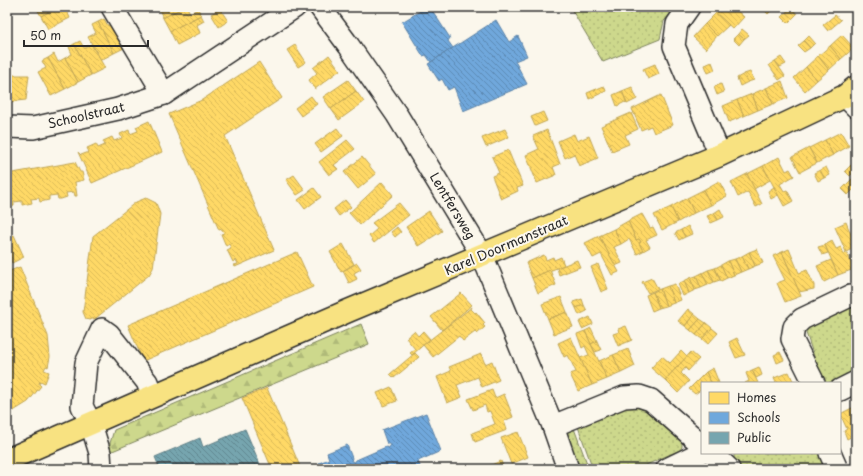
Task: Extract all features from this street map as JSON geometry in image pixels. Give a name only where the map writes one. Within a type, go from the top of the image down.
[{"type":"main road","name":"Karel Doormanstraat","points":[[7,460],[92,424],[152,395],[720,155],[852,97]]},
{"type":"street","points":[[112,7],[164,94]]},
{"type":"street","name":"Schoolstraat","points":[[7,127],[33,128],[118,109],[164,94],[295,7]]},
{"type":"street","name":"Lentfersweg","points":[[320,7],[397,116],[482,255],[553,426],[568,469]]},
{"type":"street","points":[[689,7],[677,24],[674,46],[720,155]]},
{"type":"street","points":[[814,382],[792,339],[794,327],[802,319],[850,296],[856,297]]},
{"type":"street","points":[[101,469],[100,453],[92,424],[82,406],[86,363],[102,329],[109,334],[147,382],[152,395]]},
{"type":"street","points":[[841,390],[856,382]]},
{"type":"street","points":[[553,426],[624,397],[639,396],[650,400],[701,443]]},
{"type":"street","points":[[667,469],[701,452]]},
{"type":"street","points":[[713,454],[729,469]]},
{"type":"street","points":[[830,454],[837,469]]},
{"type":"green space","points":[[570,7],[677,7],[664,21],[660,39],[603,62]]},
{"type":"green space","points":[[853,302],[856,305],[856,372],[835,382],[823,382],[804,327]]},
{"type":"green space","points":[[361,324],[369,344],[110,452],[110,443],[114,430]]},
{"type":"green space","points":[[628,399],[636,405],[654,413],[682,440],[682,447],[680,450],[637,469],[593,469],[576,421]]},
{"type":"green space","points":[[572,423],[589,469],[576,469],[563,431]]},
{"type":"green space","points":[[734,454],[827,455],[823,469],[738,469],[730,461],[734,459]]},
{"type":"building: Homes","points":[[36,7],[59,7],[41,16]]},
{"type":"building: Homes","points":[[59,7],[74,7],[67,11],[70,18],[48,29],[41,16]]},
{"type":"building: Homes","points":[[158,7],[184,7],[163,18]]},
{"type":"building: Homes","points":[[184,7],[187,7],[190,13],[198,9],[201,15],[170,31],[163,18]]},
{"type":"building: Homes","points":[[721,7],[733,7],[744,17],[733,29],[716,13]]},
{"type":"building: Homes","points":[[771,7],[773,9],[768,14],[762,8]]},
{"type":"building: Homes","points":[[791,7],[797,14],[788,23],[782,17]]},
{"type":"building: Homes","points":[[220,9],[228,21],[219,27],[211,14]]},
{"type":"building: Homes","points":[[716,13],[729,25],[717,36],[705,24]]},
{"type":"building: Homes","points":[[201,15],[204,21],[197,25],[200,33],[177,45],[170,31]]},
{"type":"building: Homes","points":[[835,15],[841,20],[828,31],[823,25]]},
{"type":"building: Homes","points":[[104,19],[108,26],[115,22],[128,46],[114,53],[98,22]]},
{"type":"building: Homes","points":[[98,22],[114,53],[101,60],[88,37],[96,33],[92,25]]},
{"type":"building: Homes","points":[[705,24],[717,36],[706,49],[693,37]]},
{"type":"building: Homes","points":[[742,29],[749,35],[744,39],[738,34]]},
{"type":"building: Homes","points":[[738,34],[744,39],[739,45],[733,39]]},
{"type":"building: Homes","points":[[842,35],[854,48],[841,59],[830,46]]},
{"type":"building: Homes","points":[[809,36],[815,43],[810,48],[804,41]]},
{"type":"building: Homes","points":[[80,41],[84,48],[91,44],[105,68],[91,75],[74,44]]},
{"type":"building: Homes","points":[[804,41],[810,48],[804,52],[798,46]]},
{"type":"building: Homes","points":[[74,44],[91,75],[78,82],[65,58],[72,54],[69,47]]},
{"type":"building: Homes","points":[[295,45],[306,62],[298,67],[287,50]]},
{"type":"building: Homes","points":[[830,46],[841,59],[829,70],[818,56]]},
{"type":"building: Homes","points":[[54,54],[58,62],[65,58],[78,82],[65,89],[48,58]]},
{"type":"building: Homes","points":[[329,55],[340,70],[315,89],[309,80],[317,73],[313,68]]},
{"type":"building: Homes","points":[[818,56],[829,70],[817,80],[806,67]]},
{"type":"building: Homes","points":[[781,57],[786,64],[780,67],[775,61]]},
{"type":"building: Homes","points":[[48,58],[65,89],[51,96],[38,72],[46,68],[42,61]]},
{"type":"building: Homes","points":[[775,61],[785,76],[779,80],[769,65]]},
{"type":"building: Homes","points":[[259,62],[282,98],[225,136],[274,250],[235,267],[234,265],[238,264],[236,260],[233,262],[227,250],[231,248],[229,244],[226,246],[221,234],[224,233],[222,229],[219,230],[169,114],[202,100]]},
{"type":"building: Homes","points":[[712,62],[715,70],[708,73],[705,65]]},
{"type":"building: Homes","points":[[655,64],[659,74],[648,79],[643,69]]},
{"type":"building: Homes","points":[[806,67],[817,80],[805,91],[794,78]]},
{"type":"building: Homes","points":[[750,72],[754,80],[748,82],[744,74]]},
{"type":"building: Homes","points":[[744,74],[748,82],[740,86],[737,78]]},
{"type":"building: Homes","points":[[13,75],[29,75],[26,100],[7,102],[7,83],[13,83]]},
{"type":"building: Homes","points":[[348,80],[356,91],[331,109],[323,97]]},
{"type":"building: Homes","points":[[782,81],[788,98],[773,104],[766,88]]},
{"type":"building: Homes","points":[[721,84],[724,92],[717,95],[714,87]]},
{"type":"building: Homes","points":[[604,86],[606,91],[589,99],[587,93]]},
{"type":"building: Homes","points":[[632,87],[637,99],[627,104],[622,91]]},
{"type":"building: Homes","points":[[766,88],[773,104],[758,110],[752,94]]},
{"type":"building: Homes","points":[[356,91],[364,102],[339,120],[331,109]]},
{"type":"building: Homes","points":[[622,91],[627,104],[625,102],[617,106],[613,95]]},
{"type":"building: Homes","points":[[752,94],[758,110],[744,116],[737,100]]},
{"type":"building: Homes","points":[[661,95],[673,125],[654,133],[651,126],[641,130],[632,109]]},
{"type":"building: Homes","points":[[311,96],[317,104],[301,116],[295,108]]},
{"type":"building: Homes","points":[[737,100],[744,116],[729,122],[723,106]]},
{"type":"building: Homes","points":[[543,112],[547,121],[535,126],[531,117]]},
{"type":"building: Homes","points":[[631,113],[638,129],[625,135],[629,144],[612,151],[601,126]]},
{"type":"building: Homes","points":[[149,121],[162,152],[92,183],[78,152],[81,155],[89,152],[87,148],[96,144],[98,148],[105,145],[103,141],[112,137],[114,141],[122,138],[120,134],[129,130],[130,134],[138,131],[136,127]]},
{"type":"building: Homes","points":[[337,128],[343,136],[321,152],[315,144]]},
{"type":"building: Homes","points":[[505,129],[509,137],[486,147],[482,138]]},
{"type":"building: Homes","points":[[547,130],[560,164],[553,167],[556,175],[537,183],[526,155],[539,149],[533,136]]},
{"type":"building: Homes","points":[[841,132],[849,146],[833,155],[825,140]]},
{"type":"building: Homes","points":[[574,134],[577,141],[589,136],[598,158],[579,166],[574,154],[565,158],[558,141]]},
{"type":"building: Homes","points":[[347,140],[355,149],[334,165],[338,169],[329,175],[319,162]]},
{"type":"building: Homes","points":[[825,140],[833,155],[817,163],[809,148]]},
{"type":"building: Homes","points":[[809,148],[817,163],[800,172],[792,157]]},
{"type":"building: Homes","points":[[508,150],[523,186],[517,188],[518,191],[501,199],[492,176],[499,173],[492,157]]},
{"type":"building: Homes","points":[[362,157],[376,174],[358,189],[344,172]]},
{"type":"building: Homes","points":[[779,157],[786,171],[790,169],[794,176],[780,184],[784,191],[787,190],[793,201],[784,206],[763,166]]},
{"type":"building: Homes","points":[[856,160],[856,170],[850,176],[845,171]]},
{"type":"building: Homes","points":[[75,162],[80,172],[82,172],[84,180],[75,182],[77,196],[75,196],[74,192],[66,193],[67,197],[61,199],[58,199],[57,195],[49,196],[49,200],[40,202],[39,198],[31,199],[32,203],[22,205],[22,201],[14,202],[14,206],[7,208],[7,174]]},
{"type":"building: Homes","points":[[763,166],[770,180],[754,189],[747,174]]},
{"type":"building: Homes","points":[[826,167],[830,175],[824,178],[820,170]]},
{"type":"building: Homes","points":[[820,170],[824,178],[818,181],[814,173]]},
{"type":"building: Homes","points":[[747,174],[762,204],[756,207],[748,192],[738,197],[731,182]]},
{"type":"building: Homes","points":[[294,175],[305,190],[297,195],[286,180]]},
{"type":"building: Homes","points":[[856,175],[856,187],[848,195],[842,189]]},
{"type":"building: Homes","points":[[719,181],[727,196],[711,205],[703,190]]},
{"type":"building: Homes","points":[[382,182],[393,195],[360,225],[349,213]]},
{"type":"building: Homes","points":[[774,187],[778,195],[771,199],[768,191]]},
{"type":"building: Homes","points":[[314,188],[321,197],[305,209],[298,200]]},
{"type":"building: Homes","points":[[703,190],[711,205],[694,213],[687,198]]},
{"type":"building: Homes","points":[[146,198],[156,203],[160,214],[153,268],[149,275],[96,318],[89,320],[86,319],[83,312],[93,236],[136,202]]},
{"type":"building: Homes","points":[[687,198],[694,213],[678,222],[671,207]]},
{"type":"building: Homes","points":[[345,200],[351,207],[339,216],[334,209]]},
{"type":"building: Homes","points":[[399,203],[409,215],[374,243],[369,236],[377,229],[372,223]]},
{"type":"building: Homes","points":[[671,207],[678,222],[662,230],[654,215]]},
{"type":"building: Homes","points":[[720,209],[724,217],[718,220],[714,213]]},
{"type":"building: Homes","points":[[429,211],[442,231],[418,246],[406,227]]},
{"type":"building: Homes","points":[[714,213],[718,220],[711,223],[707,216]]},
{"type":"building: Homes","points":[[642,214],[650,228],[653,227],[657,235],[646,240],[650,247],[643,251],[639,243],[641,242],[639,239],[636,240],[628,221]]},
{"type":"building: Homes","points":[[628,221],[636,240],[639,239],[641,242],[639,243],[643,251],[637,254],[629,239],[621,244],[614,229]]},
{"type":"building: Homes","points":[[846,222],[856,247],[846,252],[835,227]]},
{"type":"building: Homes","points":[[688,226],[692,234],[685,237],[681,230]]},
{"type":"building: Homes","points":[[397,227],[401,232],[395,237],[391,232]]},
{"type":"building: Homes","points":[[614,229],[621,244],[614,247],[622,263],[615,266],[599,236]]},
{"type":"building: Homes","points":[[681,230],[685,237],[679,240],[675,233]]},
{"type":"building: Homes","points":[[14,235],[24,257],[12,263],[7,250],[7,238]]},
{"type":"building: Homes","points":[[599,236],[619,272],[612,275],[601,254],[593,258],[585,243]]},
{"type":"building: Homes","points":[[832,241],[836,249],[841,247],[844,254],[847,253],[854,269],[838,275],[825,245]]},
{"type":"building: Homes","points":[[343,244],[354,264],[341,272],[330,252]]},
{"type":"building: Homes","points":[[825,245],[828,253],[822,255],[818,247]]},
{"type":"building: Homes","points":[[757,249],[763,263],[755,266],[749,252]]},
{"type":"building: Homes","points":[[789,249],[799,273],[807,270],[814,285],[814,289],[799,292],[782,252]]},
{"type":"building: Homes","points":[[297,252],[313,287],[143,361],[128,325]]},
{"type":"building: Homes","points":[[749,252],[755,266],[748,269],[742,256]]},
{"type":"building: Homes","points":[[782,252],[801,296],[785,302],[777,283],[785,280],[773,256]]},
{"type":"building: Homes","points":[[544,255],[546,260],[553,257],[554,260],[561,257],[564,265],[532,278],[526,263]]},
{"type":"building: Homes","points":[[742,256],[748,269],[741,272],[735,259]]},
{"type":"building: Homes","points":[[735,259],[741,272],[734,275],[728,261]]},
{"type":"building: Homes","points":[[577,260],[580,267],[559,275],[557,268]]},
{"type":"building: Homes","points":[[831,260],[838,275],[824,282],[817,266]]},
{"type":"building: Homes","points":[[728,261],[734,275],[727,278],[721,265]]},
{"type":"building: Homes","points":[[357,263],[361,269],[354,273],[357,279],[349,283],[343,271]]},
{"type":"building: Homes","points":[[598,264],[608,289],[601,292],[591,267]]},
{"type":"building: Homes","points":[[721,265],[727,278],[721,281],[715,268]]},
{"type":"building: Homes","points":[[20,267],[48,336],[50,357],[48,367],[46,366],[44,370],[49,372],[45,383],[40,381],[39,384],[41,386],[28,402],[7,415],[7,272]]},
{"type":"building: Homes","points":[[715,268],[720,280],[714,282],[708,270]]},
{"type":"building: Homes","points":[[550,270],[556,285],[538,293],[532,278]]},
{"type":"building: Homes","points":[[708,270],[714,282],[708,285],[702,273]]},
{"type":"building: Homes","points":[[702,273],[708,285],[701,288],[696,276]]},
{"type":"building: Homes","points":[[696,276],[701,288],[695,290],[690,278]]},
{"type":"building: Homes","points":[[652,278],[658,289],[648,293],[642,282]]},
{"type":"building: Homes","points":[[690,278],[695,290],[689,293],[684,281]]},
{"type":"building: Homes","points":[[684,281],[689,293],[683,296],[678,284]]},
{"type":"building: Homes","points":[[675,284],[681,300],[674,303],[668,286]]},
{"type":"building: Homes","points":[[668,286],[674,303],[666,306],[660,289]]},
{"type":"building: Homes","points":[[660,289],[666,306],[659,308],[653,292]]},
{"type":"building: Homes","points":[[653,292],[659,308],[652,311],[646,295]]},
{"type":"building: Homes","points":[[461,293],[472,305],[442,330],[431,317]]},
{"type":"building: Homes","points":[[561,297],[567,312],[548,319],[542,304]]},
{"type":"building: Homes","points":[[582,299],[584,305],[576,308],[573,302]]},
{"type":"building: Homes","points":[[584,305],[587,311],[579,315],[576,308]]},
{"type":"building: Homes","points":[[472,307],[471,309],[475,313],[476,312],[485,323],[483,325],[485,327],[477,334],[475,332],[463,341],[459,336],[433,357],[423,345]]},
{"type":"building: Homes","points":[[688,309],[694,314],[685,326],[678,321]]},
{"type":"building: Homes","points":[[567,312],[573,327],[554,334],[548,319]]},
{"type":"building: Homes","points":[[694,314],[700,319],[690,330],[685,326]]},
{"type":"building: Homes","points":[[590,317],[593,324],[582,329],[579,322]]},
{"type":"building: Homes","points":[[700,319],[706,323],[696,335],[690,330]]},
{"type":"building: Homes","points":[[706,323],[712,328],[702,339],[696,335]]},
{"type":"building: Homes","points":[[626,326],[632,340],[618,346],[613,334],[619,332],[618,329]]},
{"type":"building: Homes","points":[[591,328],[597,341],[591,344],[585,331]]},
{"type":"building: Homes","points":[[712,328],[718,333],[708,344],[702,339]]},
{"type":"building: Homes","points":[[414,331],[418,336],[423,331],[430,339],[412,355],[410,353],[415,349],[406,338]]},
{"type":"building: Homes","points":[[585,331],[607,379],[592,385],[580,358],[589,355],[585,346],[582,348],[577,334]]},
{"type":"building: Homes","points":[[571,337],[592,385],[578,391],[570,374],[576,372],[568,355],[564,357],[558,343]]},
{"type":"building: Homes","points":[[737,338],[745,355],[736,358],[729,342]]},
{"type":"building: Homes","points":[[597,341],[601,350],[595,352],[591,344]]},
{"type":"building: Homes","points":[[628,349],[635,366],[621,373],[613,355]]},
{"type":"building: Homes","points":[[681,351],[687,357],[665,380],[651,368],[662,356],[670,363]]},
{"type":"building: Homes","points":[[691,352],[699,359],[688,371],[685,368],[681,373],[689,381],[678,393],[665,380]]},
{"type":"building: Homes","points":[[780,352],[784,360],[777,363],[774,355]]},
{"type":"building: Homes","points":[[415,353],[419,357],[394,378],[390,374]]},
{"type":"building: Homes","points":[[481,354],[485,364],[492,361],[499,380],[482,387],[478,377],[457,385],[462,397],[447,403],[437,377],[451,371],[449,367]]},
{"type":"building: Homes","points":[[613,355],[621,373],[607,379],[599,361]]},
{"type":"building: Homes","points":[[759,367],[762,375],[756,378],[752,370]]},
{"type":"building: Homes","points":[[713,368],[719,382],[711,382],[706,372]]},
{"type":"building: Homes","points":[[752,370],[758,382],[747,382],[749,381],[746,373]]},
{"type":"building: Homes","points":[[706,372],[711,382],[701,382],[701,390],[695,394],[689,389]]},
{"type":"building: Homes","points":[[789,372],[794,382],[776,382],[774,378]]},
{"type":"building: Homes","points":[[391,387],[397,401],[383,406],[377,393]]},
{"type":"building: Homes","points":[[267,388],[301,469],[272,469],[242,398]]},
{"type":"building: Homes","points":[[492,390],[495,398],[504,394],[513,417],[504,421],[507,430],[475,442],[472,433],[495,424],[490,411],[487,412],[485,405],[473,410],[468,399]]},
{"type":"building: Homes","points":[[856,406],[856,434],[847,439],[844,431],[847,429],[841,414]]},
{"type":"building: Homes","points":[[518,432],[528,457],[511,464],[501,438]]},
{"type":"building: Homes","points":[[501,461],[504,469],[481,469]]},
{"type":"building: Schools","points":[[427,7],[430,7],[450,38],[448,41],[453,48],[431,62],[426,55],[423,56],[402,22]]},
{"type":"building: Schools","points":[[496,20],[509,42],[518,36],[527,56],[515,61],[527,84],[463,111],[454,87],[448,90],[442,79],[439,81],[428,64]]},
{"type":"building: Schools","points":[[426,413],[441,451],[418,461],[421,469],[322,469],[319,463],[329,459],[327,453],[347,445],[352,458],[351,461],[355,462],[356,460],[386,447],[389,448],[391,444],[387,444],[382,430]]},
{"type":"building: Public","points":[[245,429],[262,469],[160,469],[155,457],[200,438],[203,447]]}]
